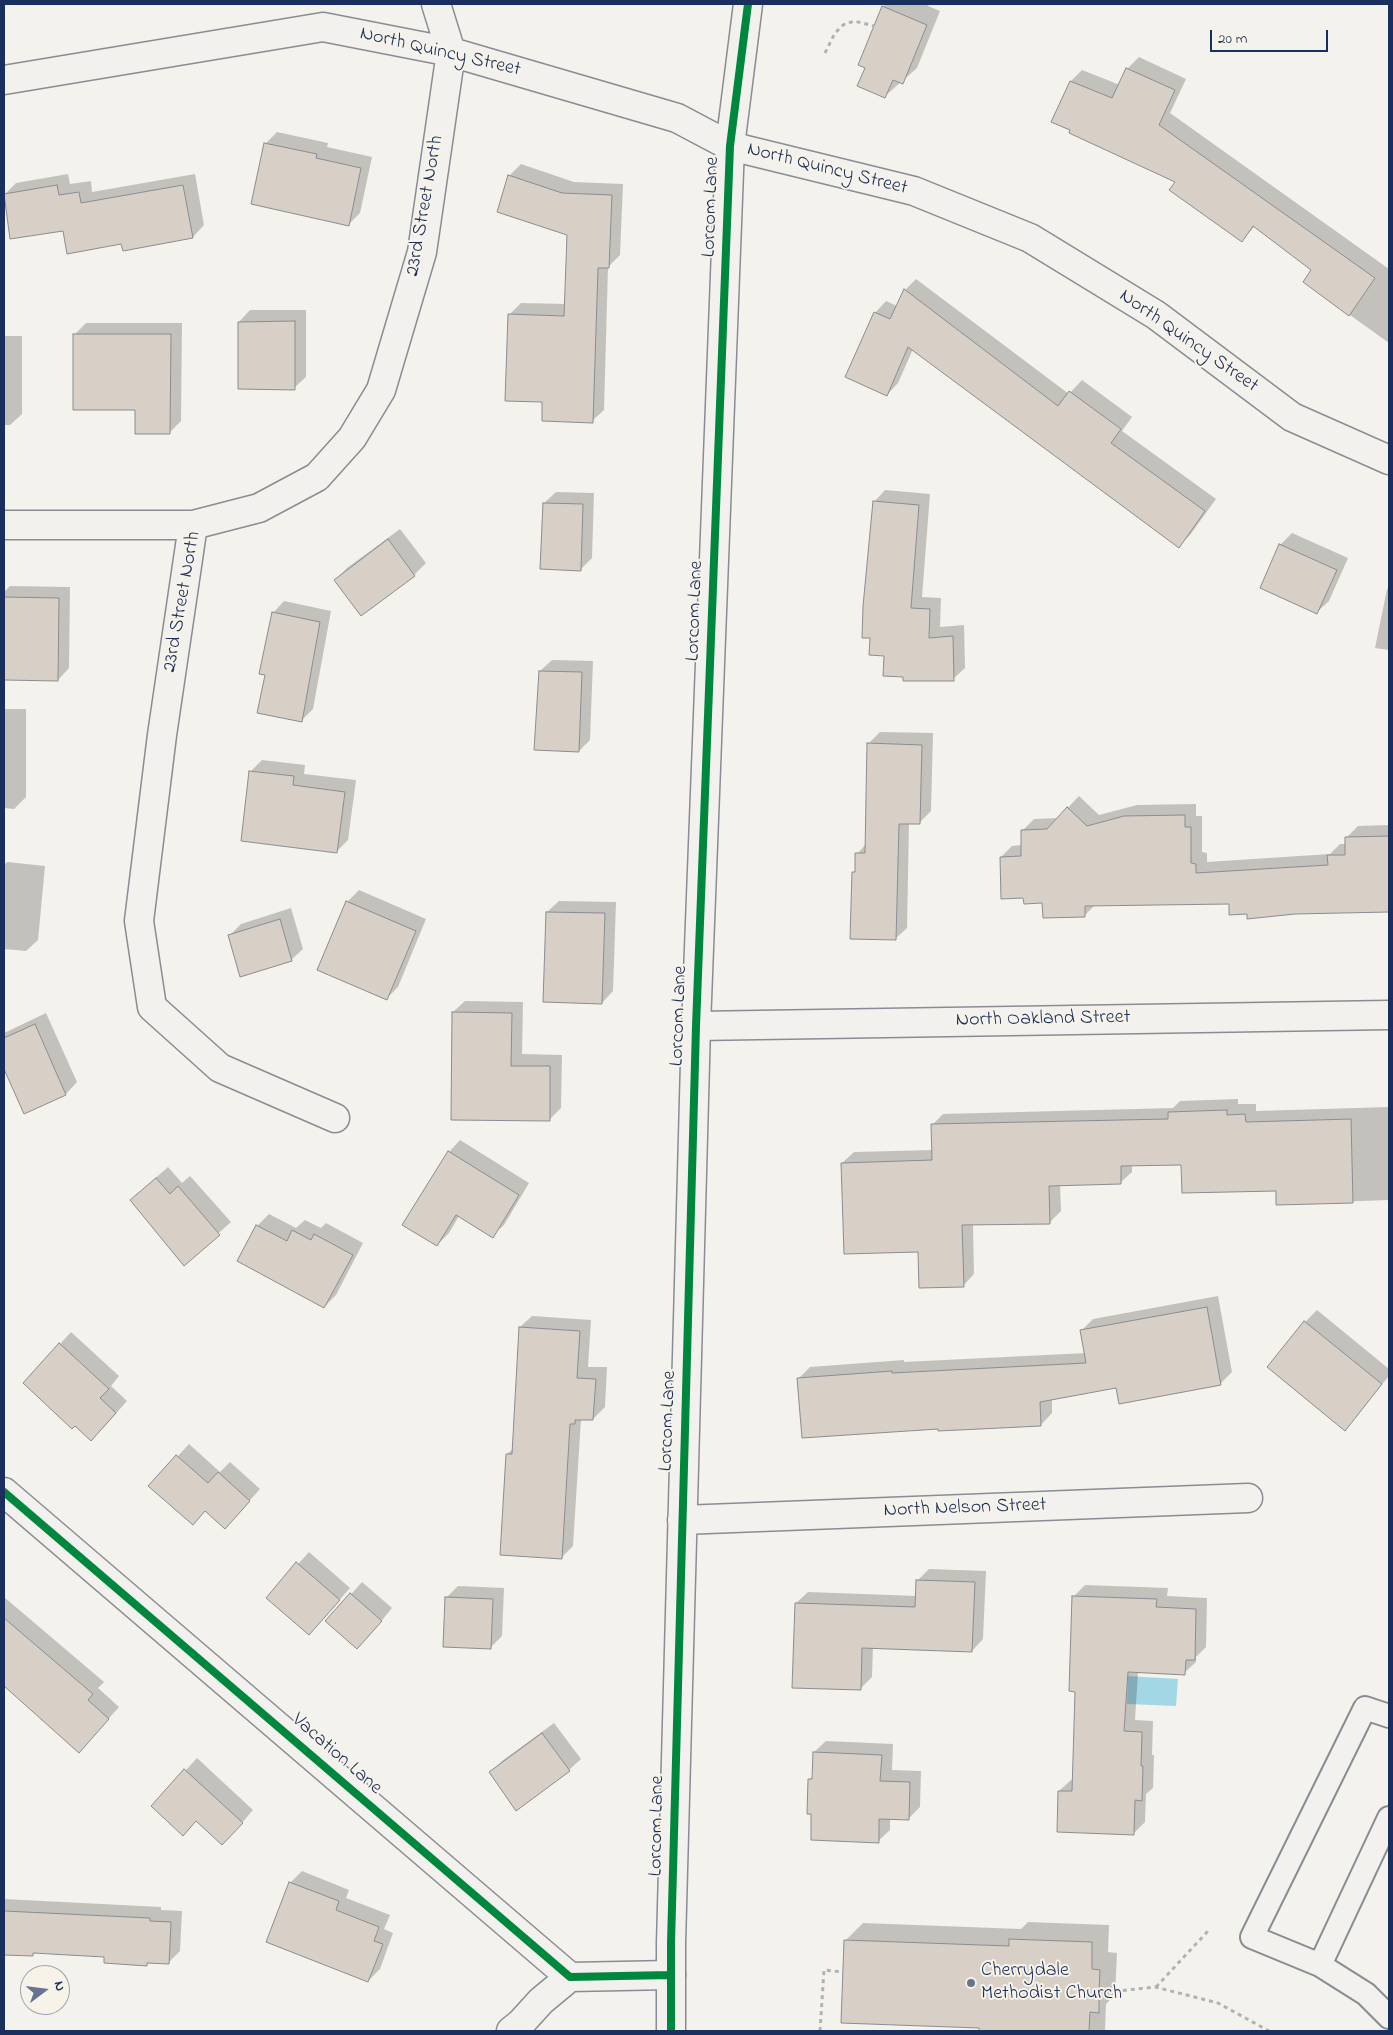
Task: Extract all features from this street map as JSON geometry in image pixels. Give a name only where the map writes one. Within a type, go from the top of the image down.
[{"type":"street","name":"23rd Street North","points":[[335,1118],[220,1068],[152,1007],[140,921],[162,735],[193,525],[259,508],[317,477],[352,438],[381,390],[422,252],[451,52],[436,4]]},
{"type":"street","name":"Lorcom Lane","points":[[671,2031],[682,1520],[696,1026],[730,146],[748,4]]},
{"type":"street","name":"North Quincy Street","points":[[4,80],[323,27],[451,52],[677,118],[730,146],[914,191],[1030,238],[1156,315],[1292,417],[1389,460]]},
{"type":"street","points":[[4,525],[193,525]]},
{"type":"street","name":"North Oakland Street","points":[[696,1026],[1389,1015]]},
{"type":"street","name":"Vacation Lane","points":[[4,1492],[570,1977]]},
{"type":"street","name":"North Nelson Street","points":[[682,1520],[1248,1498]]},
{"type":"street","points":[[511,2031],[541,2001],[570,1977],[671,1975]]},
{"type":"lane","points":[[1389,1716],[1365,1708],[1252,1937],[1320,1965],[1366,1994],[1389,2017]]},
{"type":"lane","points":[[1320,1965],[1389,1818]]},
{"type":"path","points":[[825,53],[835,33],[843,25],[854,21],[874,26]]},
{"type":"path","points":[[1155,1988],[1209,1930]]},
{"type":"path","points":[[820,2031],[824,1970],[843,1972]]},
{"type":"path","points":[[1100,1994],[1155,1988],[1218,2003],[1268,2031]]},
{"type":"water","points":[[1128,1676],[1178,1679],[1176,1706],[1127,1704]]},
{"type":"building","points":[[882,6],[927,25],[903,84],[893,80],[885,98],[857,86],[865,68],[858,65]]},
{"type":"building","points":[[1126,68],[1175,90],[1159,125],[1375,278],[1349,316],[1303,282],[1311,270],[1253,226],[1242,242],[1169,190],[1175,182],[1069,133],[1070,130],[1051,122],[1070,81],[1112,98]]},
{"type":"building","points":[[264,143],[317,154],[316,158],[361,168],[349,226],[251,204]]},
{"type":"building","points":[[508,175],[562,193],[612,195],[609,268],[598,268],[593,423],[542,421],[542,402],[505,401],[508,314],[564,316],[567,235],[497,212]]},
{"type":"building","points":[[57,185],[59,195],[79,192],[81,203],[183,185],[193,238],[123,251],[121,244],[67,254],[63,231],[10,239],[4,194]]},
{"type":"building","points":[[904,289],[1058,406],[1069,391],[1121,429],[1111,443],[1205,511],[1179,548],[908,347],[887,396],[845,377],[874,312],[890,319]]},
{"type":"building","points":[[295,321],[295,390],[238,389],[238,322]]},
{"type":"building","points":[[73,334],[171,334],[170,434],[135,434],[135,410],[73,410]]},
{"type":"building","points":[[873,501],[919,505],[911,608],[930,609],[929,638],[953,636],[954,681],[903,681],[903,677],[883,676],[884,656],[869,655],[870,638],[862,638],[863,606]]},
{"type":"building","points":[[543,503],[583,504],[581,571],[540,569]]},
{"type":"building","points":[[388,539],[415,576],[361,616],[334,580]]},
{"type":"building","points":[[1279,544],[1337,570],[1317,614],[1260,588]]},
{"type":"building","points":[[4,597],[59,598],[58,681],[4,680]]},
{"type":"building","points":[[272,612],[320,622],[302,722],[257,713],[265,675],[259,674]]},
{"type":"building","points":[[539,671],[582,672],[579,752],[534,750]]},
{"type":"building","points":[[867,743],[922,745],[920,824],[899,824],[896,940],[850,939],[852,872],[855,872],[855,853],[865,853]]},
{"type":"building","points":[[249,771],[294,776],[293,785],[345,792],[337,853],[241,841]]},
{"type":"building","points":[[1067,807],[1087,826],[1124,816],[1185,815],[1185,827],[1191,827],[1191,863],[1196,864],[1196,873],[1328,865],[1327,855],[1345,855],[1345,837],[1389,836],[1389,912],[1295,914],[1247,919],[1247,914],[1229,915],[1229,904],[1085,906],[1085,917],[1043,918],[1042,903],[1024,904],[1023,898],[1001,899],[1000,857],[1021,856],[1021,830],[1047,829]]},
{"type":"building","points":[[346,901],[416,931],[387,1000],[317,970]]},
{"type":"building","points":[[546,912],[605,913],[602,1004],[543,1002]]},
{"type":"building","points":[[280,919],[292,961],[240,977],[228,935]]},
{"type":"building","points":[[452,1012],[512,1013],[511,1066],[550,1066],[550,1121],[451,1120]]},
{"type":"building","points":[[35,1024],[66,1095],[24,1114],[4,1069],[4,1038]]},
{"type":"building","points":[[1227,1110],[1227,1115],[1245,1114],[1246,1122],[1351,1119],[1353,1203],[1276,1205],[1276,1191],[1182,1193],[1181,1165],[1121,1166],[1121,1184],[1049,1186],[1050,1224],[962,1225],[964,1287],[919,1288],[918,1252],[844,1254],[841,1163],[932,1160],[931,1124],[1168,1119],[1168,1112]]},
{"type":"building","points":[[448,1151],[519,1195],[493,1238],[456,1215],[437,1246],[402,1225]]},
{"type":"building","points":[[156,1178],[170,1194],[178,1186],[220,1235],[184,1266],[130,1200]]},
{"type":"building","points":[[256,1225],[287,1241],[292,1230],[311,1240],[314,1234],[353,1255],[324,1308],[237,1261]]},
{"type":"building","points":[[1207,1307],[1221,1385],[1119,1404],[1116,1388],[1040,1402],[1041,1426],[938,1431],[938,1429],[802,1438],[797,1378],[892,1371],[892,1373],[1086,1363],[1080,1330]]},
{"type":"building","points":[[1304,1321],[1382,1384],[1345,1431],[1267,1367]]},
{"type":"building","points":[[519,1327],[580,1331],[577,1378],[596,1379],[593,1420],[575,1420],[575,1424],[570,1424],[562,1559],[500,1555],[506,1454],[512,1454]]},
{"type":"building","points":[[59,1343],[109,1389],[100,1398],[116,1413],[91,1441],[75,1426],[72,1429],[23,1383]]},
{"type":"building","points":[[176,1455],[208,1483],[218,1472],[250,1501],[225,1529],[205,1511],[193,1525],[148,1486]]},
{"type":"building","points":[[296,1562],[340,1600],[309,1635],[266,1598]]},
{"type":"building","points":[[916,1580],[975,1582],[972,1652],[862,1648],[861,1690],[792,1688],[795,1603],[915,1607]]},
{"type":"building","points":[[350,1593],[382,1621],[357,1649],[325,1621]]},
{"type":"building","points":[[1072,1596],[1157,1599],[1156,1607],[1196,1609],[1195,1660],[1186,1660],[1185,1675],[1128,1672],[1124,1731],[1142,1732],[1142,1801],[1135,1800],[1134,1835],[1057,1832],[1058,1791],[1072,1791],[1075,1692],[1069,1691]]},
{"type":"building","points":[[445,1597],[493,1599],[491,1649],[443,1647]]},
{"type":"building","points":[[4,1618],[93,1694],[88,1700],[109,1719],[79,1753],[4,1686]]},
{"type":"building","points":[[542,1733],[570,1771],[516,1811],[489,1772]]},
{"type":"building","points":[[813,1752],[882,1755],[880,1781],[910,1782],[909,1820],[879,1819],[879,1843],[811,1840],[811,1814],[807,1814],[808,1779],[812,1779]]},
{"type":"building","points":[[184,1769],[243,1823],[222,1845],[196,1821],[183,1836],[151,1806]]},
{"type":"building","points":[[289,1882],[339,1901],[336,1910],[379,1927],[374,1941],[383,1944],[368,1982],[266,1942]]},
{"type":"building","points":[[4,1911],[150,1918],[150,1921],[171,1922],[169,1964],[147,1963],[147,1966],[104,1963],[104,1957],[33,1953],[33,1956],[4,1955]]},
{"type":"building","name":"Cherrydale Methodist Church","points":[[1009,1939],[1092,1942],[1092,1969],[1100,1970],[1099,2013],[1090,2012],[1089,2031],[979,2031],[979,2028],[841,2023],[844,1940],[1009,1946]]},
{"type":"cycle path","points":[[671,2031],[671,1943],[696,1026],[730,146],[748,4]]},
{"type":"cycle path","points":[[4,1492],[570,1977],[671,1975]]},
{"type":"place","name":"Cherrydale Methodist Church","points":[[971,1983]]}]
